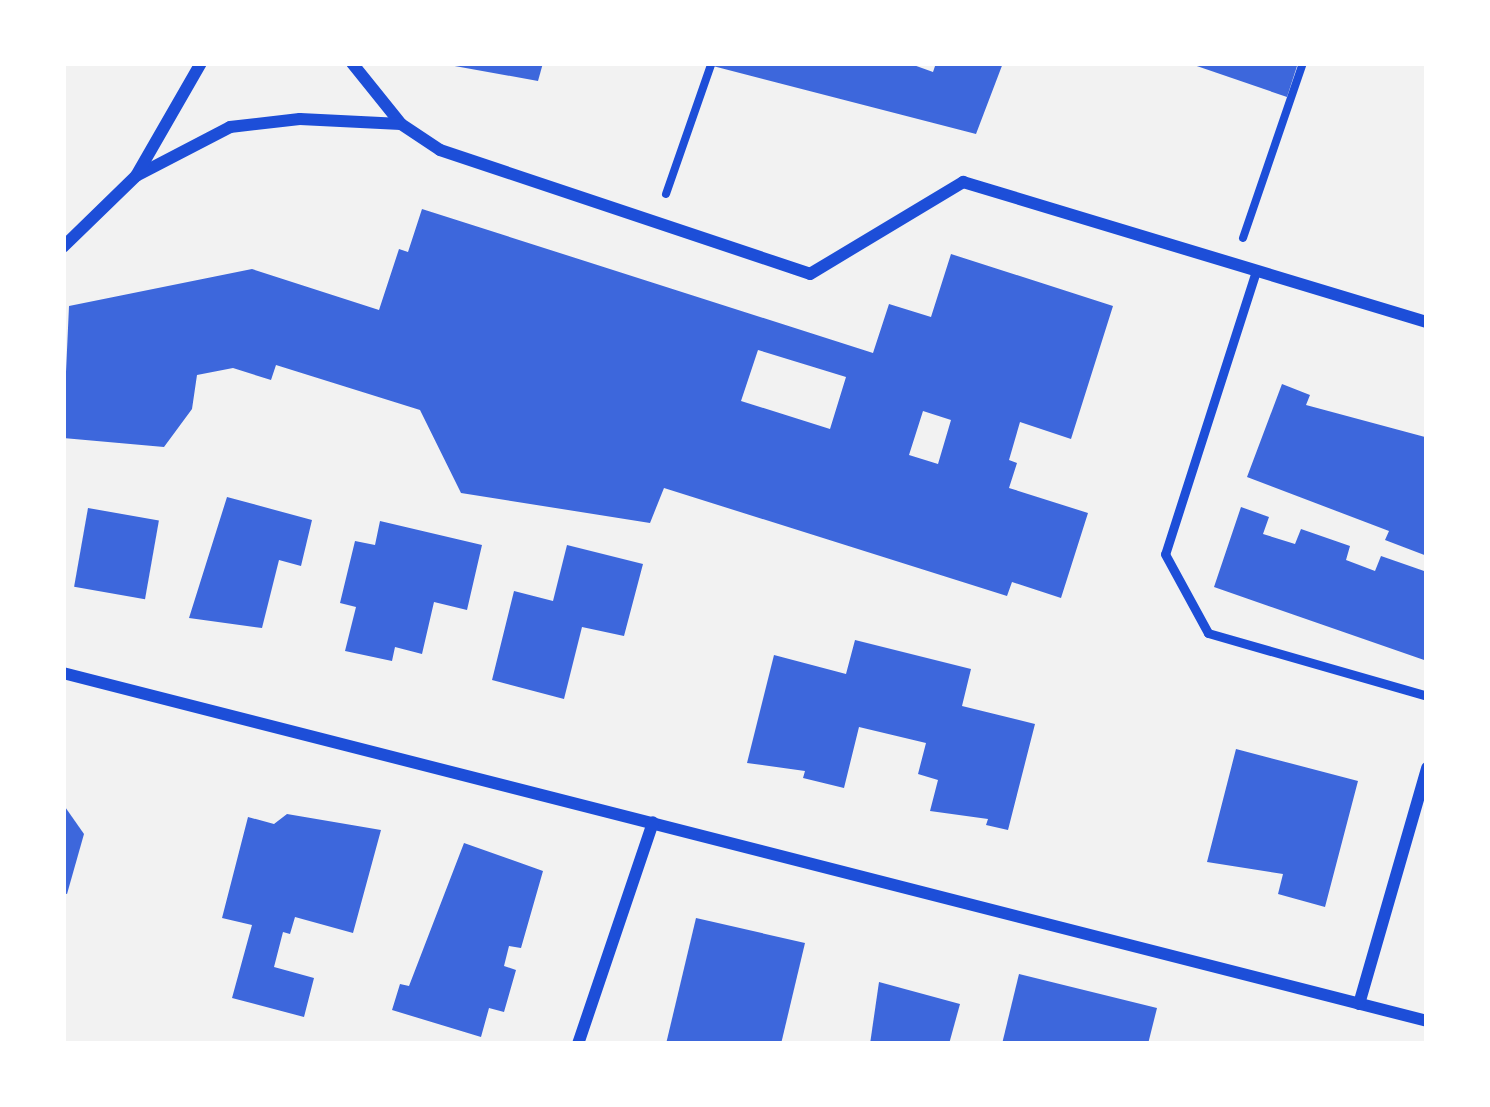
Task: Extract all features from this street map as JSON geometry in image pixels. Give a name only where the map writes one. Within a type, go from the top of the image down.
[{"type":"street","points":[[63,247],[136,176],[201,63]]},
{"type":"street","points":[[352,63],[401,124],[440,149],[811,274],[963,182],[1427,322]]},
{"type":"street","points":[[136,176],[230,128],[300,119],[401,124]]},
{"type":"street","points":[[63,673],[1427,1022]]},
{"type":"street","points":[[1359,1004],[1427,768]]},
{"type":"street","points":[[578,1044],[653,822]]},
{"type":"lane","points":[[1256,271],[1165,554],[1208,633],[1427,696]]},
{"type":"path","points":[[1235,262],[1303,63]]},
{"type":"path","points":[[656,222],[711,65]]},
{"type":"building","points":[[438,63],[543,63],[538,81]]},
{"type":"building","points":[[908,63],[933,72],[936,63],[1003,63],[976,134],[709,65]]},
{"type":"building","points":[[1188,63],[1298,63],[1287,97]]},
{"type":"building","points":[[422,209],[873,353],[889,304],[931,317],[951,254],[1113,306],[1071,439],[1020,422],[1009,460],[1017,463],[1009,488],[1088,513],[1061,598],[1012,582],[1007,596],[664,488],[650,523],[461,493],[420,410],[276,365],[271,380],[233,368],[197,375],[192,409],[164,447],[63,438],[69,306],[252,269],[379,310],[399,249],[408,252]],"holes":[[[758,350],[846,377],[830,429],[741,401]],[[923,411],[951,420],[938,464],[909,455]]]},
{"type":"building","points":[[1282,384],[1310,395],[1306,405],[1425,437],[1427,556],[1385,540],[1389,531],[1247,477]]},
{"type":"building","points":[[227,497],[312,520],[301,566],[279,560],[262,628],[189,618]]},
{"type":"building","points":[[1241,507],[1269,517],[1263,534],[1295,544],[1301,529],[1350,546],[1346,560],[1375,571],[1381,556],[1427,572],[1427,661],[1214,587]]},
{"type":"building","points":[[88,508],[159,521],[145,599],[74,587]]},
{"type":"building","points":[[380,521],[482,545],[467,610],[434,602],[422,654],[395,647],[392,661],[345,651],[356,607],[340,603],[355,541],[375,545]]},
{"type":"building","points":[[567,545],[643,564],[624,636],[582,627],[564,699],[492,680],[514,591],[553,601]]},
{"type":"building","points":[[855,640],[971,669],[962,706],[1035,724],[1008,830],[986,825],[988,819],[930,811],[938,780],[918,774],[926,743],[859,727],[844,788],[803,778],[805,771],[747,763],[774,655],[846,674]]},
{"type":"building","points":[[1236,749],[1358,781],[1325,907],[1278,894],[1283,874],[1207,862]]},
{"type":"building","points":[[63,804],[84,834],[67,894],[63,893]]},
{"type":"building","points":[[287,814],[381,830],[353,933],[295,917],[290,934],[283,932],[274,967],[314,978],[304,1017],[232,998],[252,925],[222,918],[248,817],[274,824]]},
{"type":"building","points":[[464,843],[543,871],[521,948],[509,946],[504,966],[516,970],[504,1012],[489,1008],[481,1037],[392,1010],[400,984],[409,986]]},
{"type":"building","points":[[696,918],[805,943],[781,1044],[666,1044]]},
{"type":"building","points":[[1019,974],[1157,1008],[1148,1044],[1002,1044]]},
{"type":"building","points":[[879,982],[960,1004],[949,1044],[870,1044]]}]
